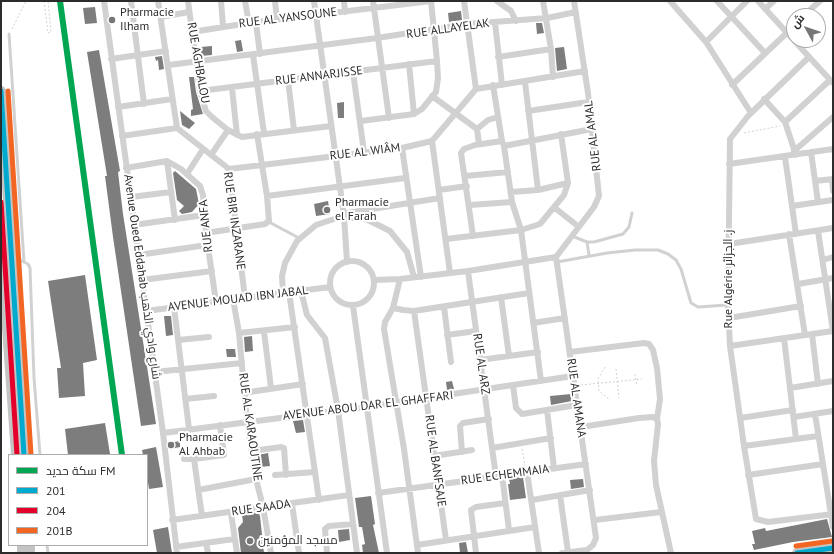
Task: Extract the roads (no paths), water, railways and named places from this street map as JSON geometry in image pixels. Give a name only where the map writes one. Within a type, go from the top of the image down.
[{"type":"main road","points":[[1,91],[10,256],[24,454]]},
{"type":"main road","points":[[1,243],[16,454]]},
{"type":"main road","points":[[797,553],[833,548]]},
{"type":"street","name":"Avenue Oued Eddahab شارع وادي الذهب","points":[[104,1],[155,372],[176,550]]},
{"type":"street","points":[[131,1],[144,104]]},
{"type":"street","points":[[122,136],[177,128],[172,99],[169,65],[158,1]]},
{"type":"street","name":"RUE AGHBALOU","points":[[188,1],[200,91],[206,111],[228,130],[237,135]]},
{"type":"street","points":[[221,1],[223,26]]},
{"type":"street","points":[[245,1],[249,23]]},
{"type":"street","points":[[275,1],[277,20]]},
{"type":"street","points":[[314,1],[344,215],[347,262]]},
{"type":"street","points":[[344,1],[345,12]]},
{"type":"street","points":[[373,1],[389,118]]},
{"type":"street","points":[[360,120],[389,118],[414,114],[422,109],[437,88],[438,74],[431,1]]},
{"type":"street","name":"RUE AL YANSOUNE","points":[[192,32],[223,26],[345,12],[403,3],[431,1]]},
{"type":"street","points":[[464,1],[476,89]]},
{"type":"street","points":[[497,1],[511,11],[516,21]]},
{"type":"street","points":[[543,1],[551,48],[553,77]]},
{"type":"street","name":"RUE AL AMAL","points":[[557,260],[572,236],[594,207],[599,196],[585,71],[574,1]]},
{"type":"street","points":[[672,1],[706,42],[751,113],[809,57]]},
{"type":"street","points":[[717,1],[765,53]]},
{"type":"street","points":[[706,42],[746,1]]},
{"type":"street","points":[[758,1],[786,32]]},
{"type":"street","points":[[765,9],[774,1]]},
{"type":"street","points":[[813,8],[820,1]]},
{"type":"street","points":[[161,17],[189,12]]},
{"type":"street","name":"RUE ALLAYELAK","points":[[169,65],[377,38],[467,24],[547,18],[576,12]]},
{"type":"street","points":[[495,22],[502,85]]},
{"type":"street","points":[[256,23],[260,54]]},
{"type":"street","points":[[732,85],[786,34]]},
{"type":"street","points":[[498,57],[551,48]]},
{"type":"street","points":[[785,122],[832,81],[801,48]]},
{"type":"street","points":[[111,59],[166,51]]},
{"type":"street","points":[[206,233],[269,222],[270,215],[262,165],[253,55]]},
{"type":"street","name":"RUE ANNARJISSE","points":[[200,91],[437,60]]},
{"type":"street","points":[[409,64],[414,114]]},
{"type":"street","points":[[450,273],[432,141],[454,113],[476,89],[585,71]]},
{"type":"street","points":[[353,72],[364,152]]},
{"type":"street","points":[[288,80],[294,130]]},
{"type":"street","points":[[525,82],[538,190]]},
{"type":"street","points":[[493,85],[512,202],[520,230],[541,381]]},
{"type":"street","points":[[232,88],[237,135],[243,137],[331,126]]},
{"type":"street","points":[[432,96],[477,129]]},
{"type":"street","points":[[118,107],[172,99]]},
{"type":"street","points":[[764,99],[785,122],[795,153]]},
{"type":"street","points":[[528,112],[588,102]]},
{"type":"street","name":"Rue Algérie ز. الجزائر","points":[[751,113],[732,135],[729,143],[728,305],[730,346],[755,515],[759,520],[768,522],[832,514]]},
{"type":"street","points":[[477,129],[488,120],[498,117]]},
{"type":"street","points":[[795,153],[833,117]]},
{"type":"street","name":"RUE BIR INZARANE","points":[[177,128],[228,169],[245,298]]},
{"type":"street","points":[[477,129],[478,144]]},
{"type":"street","points":[[473,236],[470,205],[461,153],[466,147],[478,144],[532,140],[592,129]]},
{"type":"street","points":[[211,155],[228,130]]},
{"type":"street","points":[[446,239],[536,227],[544,220],[564,195],[568,183],[561,134]]},
{"type":"street","name":"RUE AL WIÂM","points":[[228,169],[402,148],[432,141]]},
{"type":"street","points":[[402,148],[418,277]]},
{"type":"street","points":[[187,174],[203,149]]},
{"type":"street","points":[[729,164],[785,157],[795,153],[833,149]]},
{"type":"street","points":[[811,152],[818,202]]},
{"type":"street","points":[[785,157],[792,206],[798,284],[818,384]]},
{"type":"street","points":[[126,168],[167,161],[175,220]]},
{"type":"street","name":"RUE ANFA","points":[[167,161],[174,164],[187,174],[202,190],[207,245],[216,302]]},
{"type":"street","points":[[465,176],[508,172]]},
{"type":"street","points":[[267,196],[340,188],[405,178]]},
{"type":"street","points":[[814,181],[832,179],[833,191]]},
{"type":"street","points":[[511,192],[538,190],[568,183]]},
{"type":"street","points":[[439,190],[467,186]]},
{"type":"street","points":[[131,197],[171,192]]},
{"type":"street","points":[[320,500],[306,414],[295,327],[282,276],[285,263],[292,248],[300,238],[320,223],[344,215],[440,198]]},
{"type":"street","points":[[792,206],[833,200]]},
{"type":"street","points":[[470,205],[512,202]]},
{"type":"street","points":[[555,208],[579,227]]},
{"type":"street","points":[[134,225],[204,215]]},
{"type":"street","points":[[344,215],[371,220],[394,234],[407,252],[418,277]]},
{"type":"street","points":[[729,244],[833,228]]},
{"type":"street","points":[[730,346],[833,331],[831,302],[825,280],[818,231]]},
{"type":"street","points":[[138,255],[207,245]]},
{"type":"street","points":[[823,260],[833,258]]},
{"type":"street","points":[[374,280],[400,279],[468,271],[525,262],[557,260]]},
{"type":"street","name":"RUE AL AMANA","points":[[557,260],[574,386],[595,520],[596,538],[590,548],[565,552]]},
{"type":"street","points":[[347,262],[363,264],[371,272],[374,280],[374,290],[369,298],[362,303],[353,306],[346,305],[338,301],[332,294],[330,287],[330,278],[334,271],[340,265],[347,262]]},
{"type":"street","points":[[142,280],[212,271]]},
{"type":"street","name":"RUE AL ARZ","points":[[468,271],[492,448],[505,503],[509,530]]},
{"type":"street","points":[[798,284],[833,278]]},
{"type":"street","points":[[400,279],[393,308],[385,322],[384,329],[397,402],[418,553]]},
{"type":"street","name":"AVENUE MOUAD IBN JABAL","points":[[146,311],[330,287]]},
{"type":"street","points":[[300,291],[307,315],[325,338],[338,410],[357,553]]},
{"type":"street","points":[[393,308],[414,311],[529,293]]},
{"type":"street","points":[[501,298],[509,356]]},
{"type":"street","name":"RUE AL KARAOUTINE","points":[[233,299],[239,333],[243,393],[247,421],[256,479],[263,507],[271,553]]},
{"type":"street","points":[[353,306],[387,553]]},
{"type":"street","points":[[729,318],[802,306]]},
{"type":"street","points":[[174,307],[189,429]]},
{"type":"street","points":[[444,307],[451,362]]},
{"type":"street","name":"RUE AL BANFSAJE","points":[[414,311],[437,485],[446,540]]},
{"type":"street","points":[[533,323],[565,318]]},
{"type":"street","points":[[239,333],[295,327]]},
{"type":"street","points":[[264,331],[270,388]]},
{"type":"street","points":[[447,335],[476,331]]},
{"type":"street","points":[[178,340],[209,338]]},
{"type":"street","points":[[784,338],[796,439]]},
{"type":"street","points":[[570,352],[644,343],[649,344],[653,350],[658,368],[660,399],[654,461],[661,512],[671,553]]},
{"type":"street","points":[[480,360],[538,352]]},
{"type":"street","points":[[155,372],[242,362]]},
{"type":"street","name":"AVENUE ABOU DAR EL GHAFFARI","points":[[163,433],[247,421],[366,407],[573,376]]},
{"type":"street","points":[[790,388],[833,381]]},
{"type":"street","points":[[243,393],[303,384]]},
{"type":"street","points":[[513,385],[516,408],[520,413],[524,414],[577,405]]},
{"type":"street","points":[[185,399],[214,396]]},
{"type":"street","points":[[547,410],[554,468]]},
{"type":"street","points":[[740,418],[793,413],[815,414],[833,411]]},
{"type":"street","points":[[815,414],[823,464],[830,484],[833,527]]},
{"type":"street","points":[[581,427],[653,416],[657,419]]},
{"type":"street","points":[[462,452],[460,426],[463,423],[489,419]]},
{"type":"street","points":[[184,459],[194,460],[224,454],[220,425]]},
{"type":"street","points":[[744,446],[818,436]]},
{"type":"street","points":[[492,448],[551,438]]},
{"type":"street","points":[[252,450],[284,448],[286,475]]},
{"type":"street","points":[[434,456],[472,450]]},
{"type":"street","points":[[194,460],[202,516]]},
{"type":"street","name":"RUE ECHEMMAIA","points":[[378,493],[586,464]]},
{"type":"street","points":[[748,475],[823,464]]},
{"type":"street","points":[[275,475],[315,472]]},
{"type":"street","points":[[526,472],[532,500],[539,553]]},
{"type":"street","points":[[198,490],[256,479]]},
{"type":"street","points":[[532,500],[590,490]]},
{"type":"street","name":"RUE SAADA","points":[[172,520],[231,513],[349,495]]},
{"type":"street","points":[[560,495],[565,552]]},
{"type":"street","points":[[476,553],[471,510],[476,507],[505,503]]},
{"type":"street","points":[[292,504],[299,553]]},
{"type":"street","points":[[595,520],[661,512]]},
{"type":"street","points":[[231,513],[237,553]]},
{"type":"street","points":[[327,553],[324,531],[329,526],[353,524]]},
{"type":"street","points":[[417,545],[535,527]]},
{"type":"street","points":[[176,550],[206,543],[234,539]]},
{"type":"street","points":[[206,543],[208,553]]},
{"type":"lane","points":[[9,34],[24,262]]},
{"type":"lane","points":[[572,236],[587,242],[594,242],[623,234],[627,231],[632,213]]},
{"type":"lane","points":[[269,222],[300,238]]},
{"type":"lane","points":[[587,242],[589,255]]},
{"type":"lane","points":[[557,260],[635,250],[658,250],[668,254],[676,260],[681,269],[691,303],[694,306],[703,307],[728,305]]},
{"type":"lane","points":[[10,256],[24,262],[30,268],[34,378],[40,454]]},
{"type":"rail line","name":"FM","points":[[60,1],[122,454]]},
{"type":"place","name":"Pharmacie Ilham","points":[[112,20]]},
{"type":"place","name":"Pharmacie el Farah","points":[[327,210]]},
{"type":"place","name":"Pharmacie Al Ahbab","points":[[171,445]]},
{"type":"place","name":"مسجد المؤمنين","points":[[250,541]]}]
